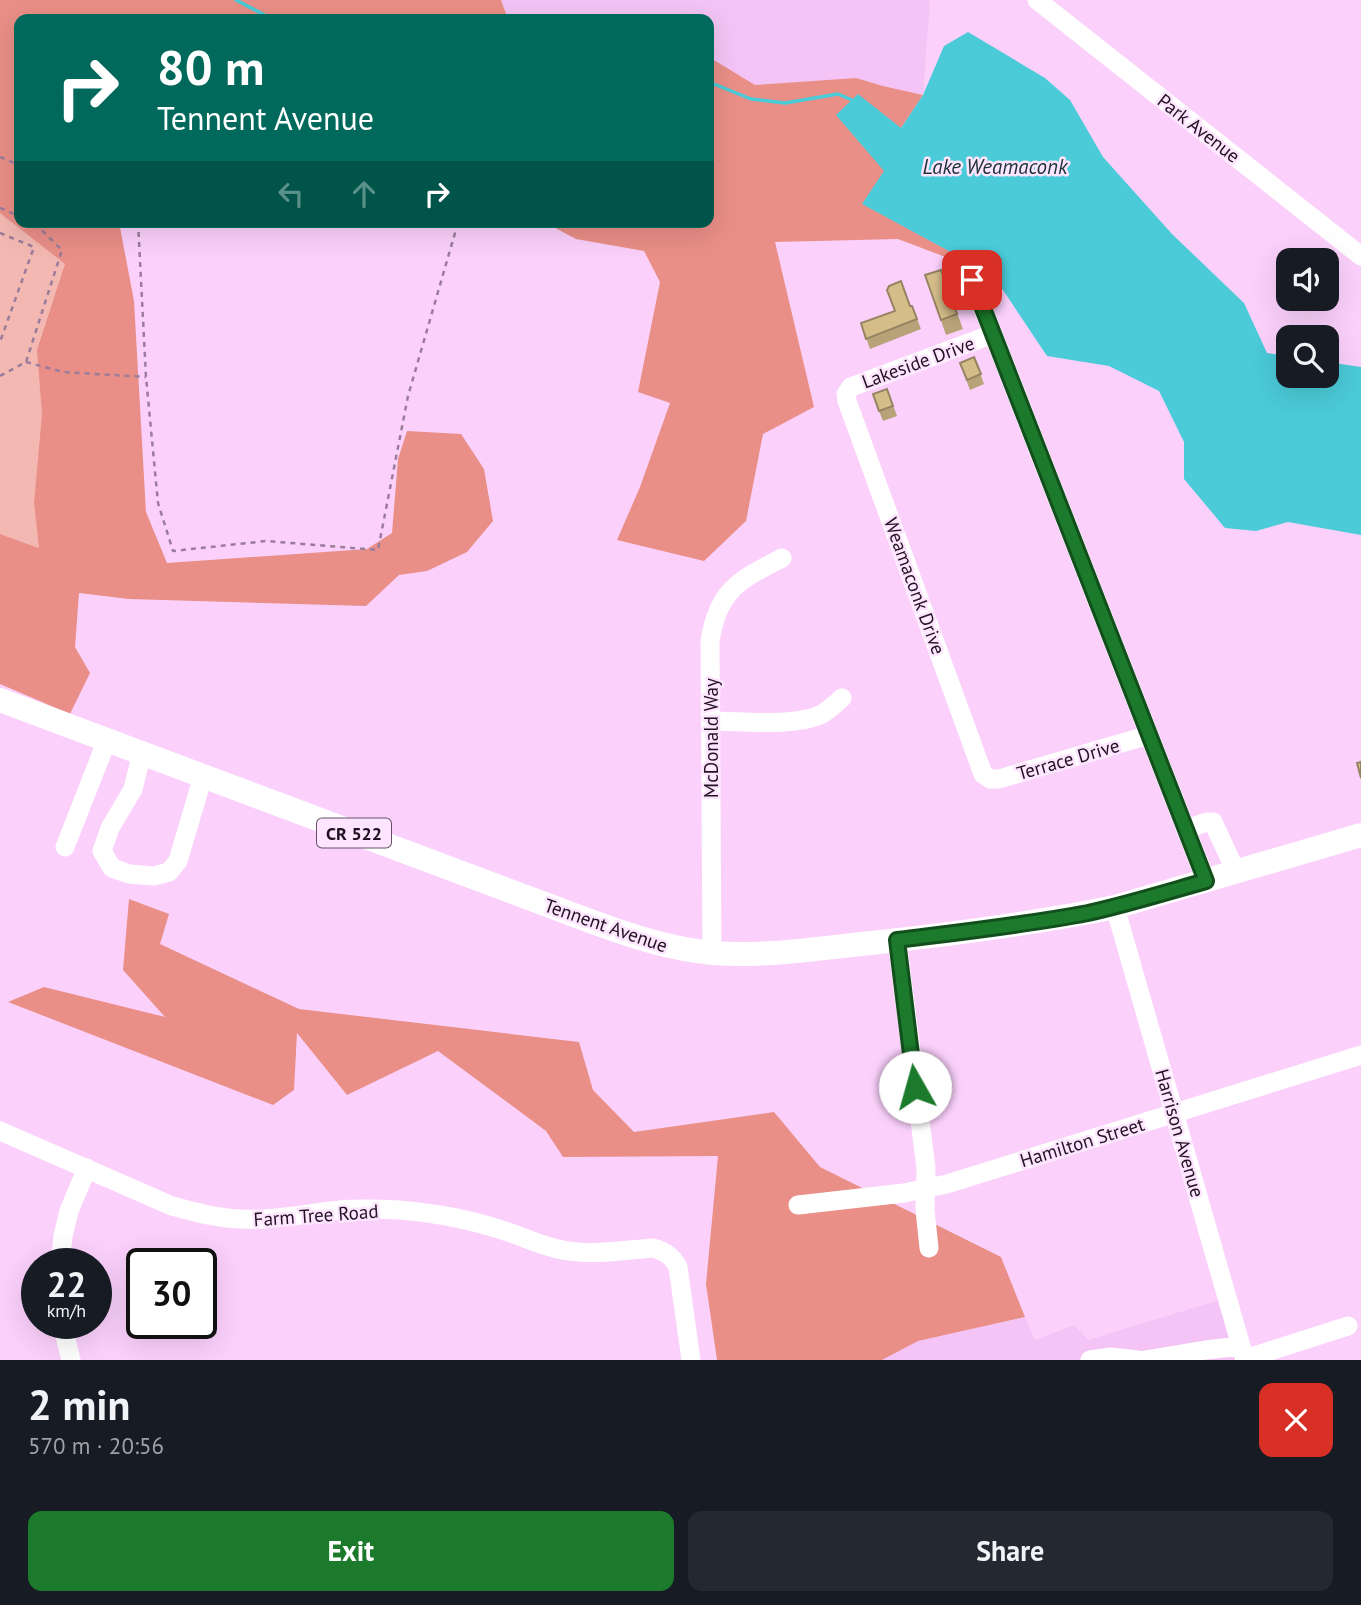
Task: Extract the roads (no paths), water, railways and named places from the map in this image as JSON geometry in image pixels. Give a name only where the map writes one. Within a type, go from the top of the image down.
[{"type":"main road","name":"Tennent Avenue","points":[[0,700],[640,939],[712,953],[780,953],[1037,922],[1115,907],[1361,835]]},
{"type":"street","name":"Park Avenue","points":[[1037,0],[1361,256]]},
{"type":"street","points":[[972,280],[1206,881]]},
{"type":"street","name":"Lakeside Drive","points":[[846,394],[851,387],[993,334]]},
{"type":"street","name":"Weamaconk Drive","points":[[846,394],[986,778]]},
{"type":"street","name":"McDonald Way","points":[[712,953],[710,641],[717,611],[726,595],[746,578],[782,558]]},
{"type":"street","points":[[710,721],[791,722],[824,713],[842,698]]},
{"type":"street","name":"Terrace Drive","points":[[986,778],[999,779],[1149,735]]},
{"type":"street","points":[[65,847],[107,740]]},
{"type":"street","points":[[142,753],[133,789],[110,828],[102,851],[112,868],[129,874],[155,876],[169,872],[178,861],[203,776]]},
{"type":"street","points":[[1186,829],[1213,822],[1236,872]]},
{"type":"street","name":"Harrison Avenue","points":[[1115,907],[1244,1355]]},
{"type":"street","points":[[897,940],[926,1168],[925,1210],[929,1248]]},
{"type":"street","name":"Hamilton Street","points":[[798,1205],[904,1193],[947,1184],[1361,1055]]},
{"type":"street","name":"Farm Tree Road","points":[[0,1131],[172,1206],[221,1218],[259,1219],[341,1210],[400,1210],[469,1220],[564,1251],[653,1248],[666,1252],[678,1267],[691,1360]]},
{"type":"street","points":[[62,1248],[69,1211],[87,1168]]},
{"type":"street","points":[[1145,1360],[1244,1355],[1348,1326]]},
{"type":"street","points":[[66,1339],[71,1360]]},
{"type":"street","points":[[1090,1360],[1111,1357],[1138,1360]]},
{"type":"water","name":"Lake Weamaconk","points":[[968,32],[1045,78],[1070,100],[1103,157],[1172,234],[1244,303],[1267,353],[1276,354],[1276,388],[1339,388],[1339,364],[1361,367],[1361,535],[1288,522],[1256,531],[1225,528],[1184,479],[1184,442],[1159,391],[1109,366],[1047,356],[993,275],[862,204],[884,171],[836,115],[858,94],[901,128],[923,95],[944,46]]},
{"type":"waterway","points":[[236,0],[263,14]]},
{"type":"waterway","points":[[714,84],[751,99],[785,103],[838,94],[852,100]]}]
